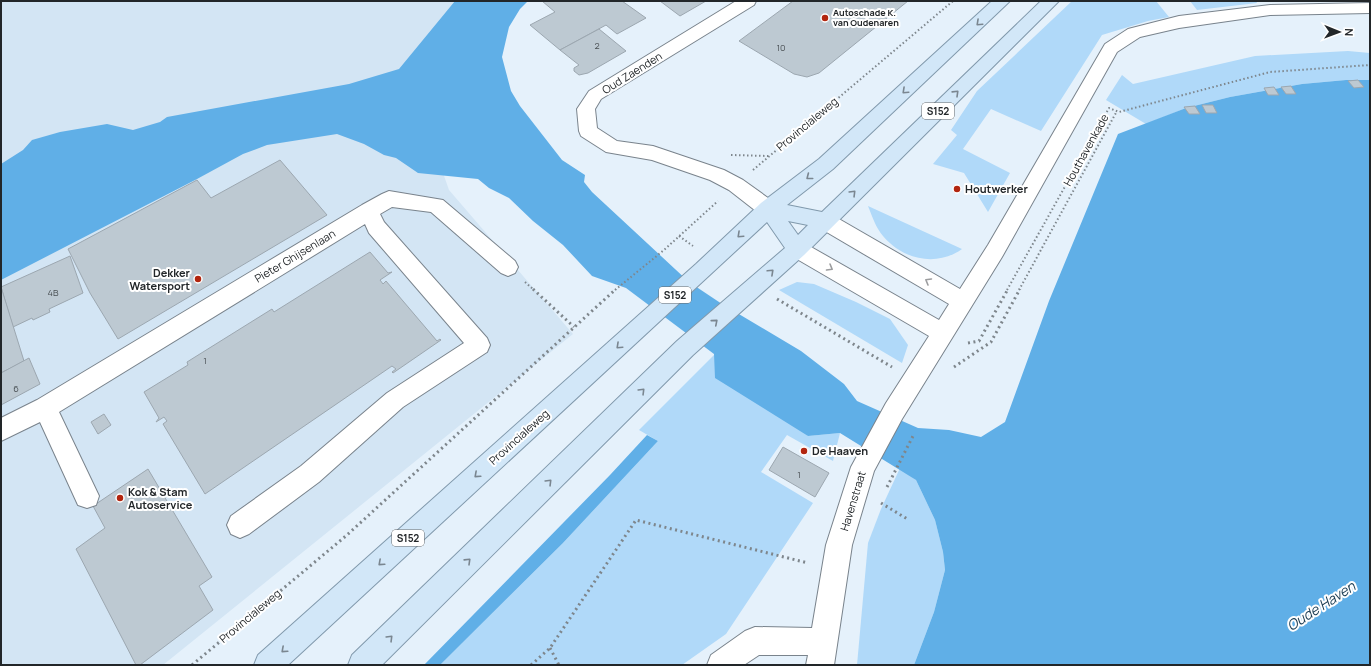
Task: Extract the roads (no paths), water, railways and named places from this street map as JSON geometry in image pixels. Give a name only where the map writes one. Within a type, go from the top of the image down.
[{"type":"main road","name":"Provincialeweg","points":[[268,665],[709,265],[768,209],[826,164],[1002,1]]},
{"type":"main road","name":"S152","points":[[362,665],[685,348],[796,249],[1051,1]]},
{"type":"main road","points":[[768,209],[825,221]]},
{"type":"main road","points":[[768,209],[796,249]]},
{"type":"street","name":"Oud Zaenden","points":[[748,1],[595,95],[586,109],[588,131],[613,147],[653,153],[717,175],[736,186],[768,209]]},
{"type":"street","points":[[825,221],[962,301],[995,251],[1111,48],[1134,33],[1179,22],[1266,6],[1370,8]]},
{"type":"street","name":"Pieter Ghijsenlaan","points":[[1,430],[45,408],[389,199],[436,205],[508,267]]},
{"type":"street","points":[[240,525],[310,474],[395,400],[479,345],[376,227],[369,211]]},
{"type":"street","points":[[796,249],[938,342]]},
{"type":"street","name":"Havenstraat","points":[[822,654],[839,545],[863,467],[894,411],[962,301]]},
{"type":"street","points":[[45,408],[87,496]]},
{"type":"street","points":[[721,665],[755,641],[822,654]]},
{"type":"water","name":"Oude Haven","points":[[455,1],[528,1],[520,9],[509,27],[502,57],[511,91],[520,106],[562,160],[585,175],[584,182],[592,192],[689,282],[722,304],[801,351],[844,384],[857,401],[918,428],[949,430],[981,437],[1005,422],[1049,301],[1118,134],[1186,108],[1230,97],[1302,84],[1346,80],[1370,80],[1370,665],[914,665],[934,612],[945,570],[943,552],[935,520],[916,480],[840,433],[808,436],[715,378],[714,354],[626,288],[592,276],[563,245],[533,221],[509,198],[489,188],[478,179],[418,173],[396,158],[384,155],[364,144],[337,134],[267,145],[243,154],[1,280],[1,164],[23,150],[32,140],[60,132],[107,124],[133,130],[160,122],[167,117],[349,84],[399,69]]},
{"type":"water","points":[[647,435],[658,441],[563,543],[440,665],[424,665],[610,475]]},
{"type":"place","name":"Autoschade K. van Oudenaren","points":[[825,18]]},
{"type":"place","name":"Houtwerker","points":[[957,189]]},
{"type":"place","name":"Dekker Watersport","points":[[198,279]]},
{"type":"place","name":"De Haaven","points":[[804,451]]},
{"type":"place","name":"Kok & Stam Autoservice","points":[[120,498]]}]
